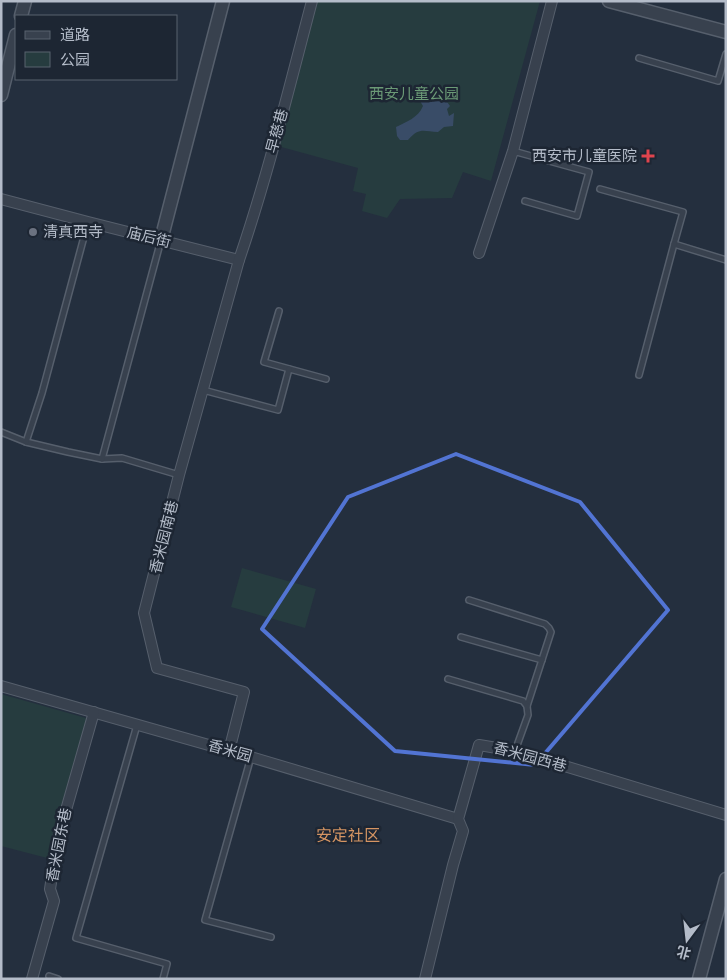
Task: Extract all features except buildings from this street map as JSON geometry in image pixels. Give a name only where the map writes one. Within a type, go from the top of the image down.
[{"type":"street","points":[[21,15],[25,1]]},
{"type":"street","points":[[161,240],[223,1]]},
{"type":"street","name":"早慈巷","points":[[239,260],[274,145],[312,1]]},
{"type":"street","points":[[479,253],[513,151],[552,1]]},
{"type":"street","points":[[609,1],[726,32]]},
{"type":"street","points":[[1,95],[15,39]]},
{"type":"street","name":"庙后街","points":[[1,199],[239,260]]},
{"type":"street","name":"香米园南巷","points":[[228,751],[244,692],[156,668],[144,614],[179,475],[239,260]]},
{"type":"street","name":"香米园","points":[[1,686],[137,724],[458,819]]},
{"type":"street","name":"香米园东巷","points":[[32,979],[54,901],[50,889],[58,838],[94,712]]},
{"type":"street","name":"香米园西巷","points":[[425,979],[463,832],[458,819],[479,745],[515,751],[726,814]]},
{"type":"street","points":[[699,979],[726,879]]},
{"type":"lane","points":[[639,58],[718,81],[726,54]]},
{"type":"lane","points":[[513,151],[589,172],[577,216],[525,201]]},
{"type":"lane","points":[[600,189],[683,212],[639,376]]},
{"type":"lane","points":[[26,442],[42,393],[88,222]]},
{"type":"lane","points":[[102,460],[161,240]]},
{"type":"lane","points":[[674,244],[726,260]]},
{"type":"lane","points":[[279,311],[264,362],[326,379]]},
{"type":"lane","points":[[203,390],[278,410],[289,369]]},
{"type":"lane","points":[[1,432],[26,442],[102,460],[122,458],[179,475]]},
{"type":"lane","points":[[469,600],[545,624],[552,632],[527,706],[528,715],[515,751]]},
{"type":"lane","points":[[461,637],[542,660]]},
{"type":"lane","points":[[448,679],[523,701],[527,706]]},
{"type":"lane","points":[[137,724],[76,938],[168,964],[163,979]]},
{"type":"lane","points":[[250,757],[205,920],[271,937]]},
{"type":"lane","points":[[48,976],[58,979]]},
{"type":"highlighted area","points":[[456,454],[580,502],[668,610],[535,765],[395,751],[262,629],[348,497]]},
{"type":"green space","name":"西安儿童公园","points":[[312,1],[540,1],[491,181],[463,172],[452,198],[400,199],[387,218],[362,211],[366,194],[353,191],[358,168],[274,145]]},
{"type":"green space","points":[[242,568],[316,589],[305,628],[231,607]]},
{"type":"green space","points":[[1,694],[93,720],[68,786],[51,859],[1,846]]},
{"type":"water","points":[[430,95],[442,98],[448,103],[450,106],[447,109],[449,116],[454,113],[453,126],[444,127],[438,132],[418,131],[408,140],[400,140],[397,136],[396,127],[418,114],[423,106],[420,101]]},
{"type":"place","name":"西安市儿童医院","points":[[648,156]]},
{"type":"place","name":"清真西寺","points":[[33,232]]},
{"type":"district","name":"安定社区","points":[[348,835]]}]
